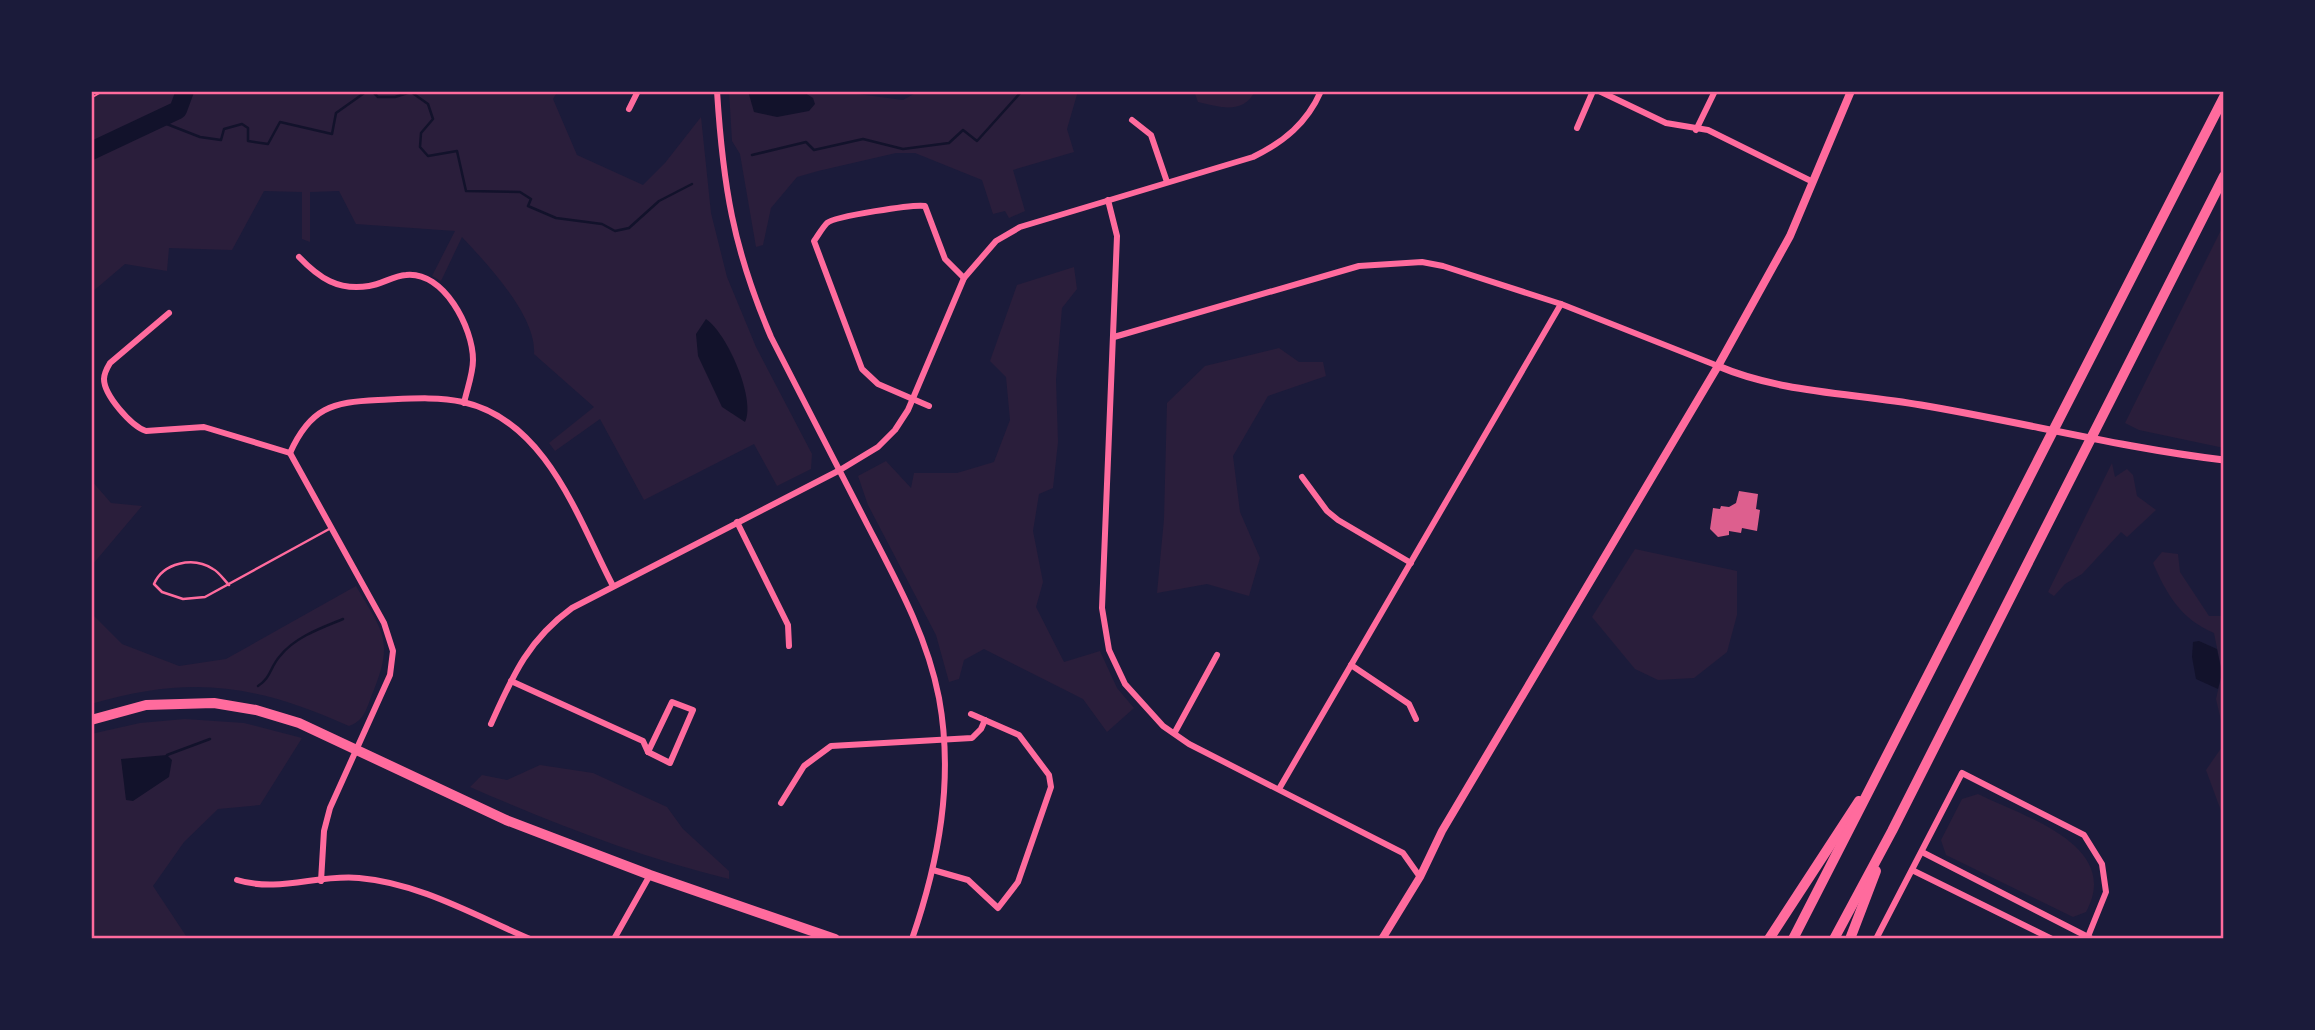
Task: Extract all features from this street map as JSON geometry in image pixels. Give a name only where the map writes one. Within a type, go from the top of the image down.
[{"type":"main road","points":[[1382,939],[1420,877],[1442,831],[1718,366],[1790,236],[1851,91]]},
{"type":"main road","points":[[1793,939],[2224,97]]},
{"type":"main road","points":[[1834,939],[1892,831],[2224,176]]},
{"type":"main road","points":[[91,720],[146,705],[214,703],[256,710],[299,723],[506,820],[650,875],[835,939]]},
{"type":"main road","points":[[1769,939],[1891,751]]},
{"type":"main road","points":[[1850,939],[1892,831]]},
{"type":"street","points":[[629,109],[638,91]]},
{"type":"street","points":[[717,91],[722,173],[734,236],[751,290],[771,337],[914,617],[939,699],[944,797],[933,870],[912,939]]},
{"type":"street","points":[[491,724],[533,642],[548,625],[572,608],[840,470],[878,447],[895,430],[913,398],[964,278],[996,242],[1020,227],[1253,157],[1274,147],[1295,130],[1321,91]]},
{"type":"street","points":[[1577,128],[1593,91]]},
{"type":"street","points":[[1599,91],[1666,123],[1708,130],[1813,181]]},
{"type":"street","points":[[1696,130],[1715,91]]},
{"type":"street","points":[[1132,120],[1150,135],[1167,182]]},
{"type":"street","points":[[1108,200],[1117,236],[1103,557],[1105,633],[1125,684],[1145,709],[1189,744],[1403,853],[1420,877]]},
{"type":"street","points":[[929,406],[878,384],[862,369],[814,241],[829,221],[858,213],[893,211],[914,203],[925,206],[944,259],[964,278]]},
{"type":"street","points":[[299,257],[318,277],[343,286],[369,286],[406,275],[432,281],[453,303],[470,337],[473,362],[464,402]]},
{"type":"street","points":[[1114,337],[1359,265],[1391,261],[1443,265],[1561,304],[1754,381],[1921,405],[2090,439],[2224,460]]},
{"type":"street","points":[[1279,789],[1561,304]]},
{"type":"street","points":[[169,313],[110,363],[104,373],[104,382],[109,393],[138,428],[146,431],[204,427],[290,453],[384,624],[393,651],[390,675],[324,831],[321,881]]},
{"type":"street","points":[[290,453],[296,439],[315,415],[341,401],[405,399],[464,402],[507,421],[536,447],[558,481],[613,586]]},
{"type":"street","points":[[1302,477],[1326,511],[1411,563]]},
{"type":"street","points":[[737,523],[789,625],[789,646]]},
{"type":"street","points":[[1175,732],[1217,655]]},
{"type":"street","points":[[1351,665],[1409,704],[1416,719]]},
{"type":"street","points":[[511,681],[643,741],[648,752],[670,763],[693,710],[672,702],[648,752]]},
{"type":"street","points":[[933,870],[968,880],[998,908],[1018,882],[1049,798],[1049,775],[1019,735],[971,714]]},
{"type":"street","points":[[781,803],[804,766],[831,746],[943,742],[972,738],[985,720]]},
{"type":"street","points":[[1876,939],[1962,773],[2084,835],[2102,864],[2106,892],[2089,938],[1922,852]]},
{"type":"street","points":[[1912,870],[2052,939]]},
{"type":"street","points":[[614,939],[650,875]]},
{"type":"street","points":[[237,880],[260,887],[356,878],[395,882],[530,939]]},
{"type":"lane","points":[[229,585],[213,569],[184,564],[168,565],[159,573],[154,584],[162,593],[183,599],[205,597],[229,585],[331,528]]},
{"type":"path","points":[[91,98],[103,91]]},
{"type":"shaded area","points":[[91,91],[558,91],[553,99],[577,155],[643,185],[665,163],[701,117],[711,213],[727,277],[756,347],[812,454],[811,469],[777,486],[754,444],[644,500],[600,419],[555,451],[549,443],[594,407],[534,354],[528,323],[497,276],[462,237],[441,281],[432,276],[455,231],[356,224],[339,191],[310,192],[310,242],[302,239],[302,192],[264,191],[232,250],[169,248],[167,271],[125,264],[91,293]]},
{"type":"shaded area","points":[[729,91],[835,91],[903,100],[919,91],[1078,91],[1067,129],[1074,152],[1013,170],[1025,211],[1009,218],[1005,211],[993,214],[982,180],[915,153],[896,153],[797,177],[771,208],[763,245],[756,247],[740,154],[732,141]]},
{"type":"shaded area","points":[[748,91],[802,91],[813,98],[815,104],[809,111],[777,117],[754,112]]},
{"type":"shaded area","points":[[1194,91],[1255,91],[1244,104],[1230,107],[1198,102]]},
{"type":"shaded area","points":[[2224,224],[2224,448],[2139,430],[2125,423]]},
{"type":"shaded area","points":[[1074,267],[1077,289],[1062,308],[1056,380],[1058,442],[1053,488],[1039,494],[1033,531],[1043,582],[1036,607],[1064,662],[1100,651],[1117,688],[1134,708],[1107,732],[1083,699],[984,649],[964,660],[959,679],[949,682],[936,635],[868,505],[858,476],[886,461],[911,488],[914,473],[957,473],[994,462],[1010,420],[1006,377],[990,361],[1017,285]]},
{"type":"shaded area","points":[[706,319],[722,338],[738,367],[746,398],[745,422],[722,407],[698,356],[696,334]]},
{"type":"shaded area","points":[[1279,348],[1299,362],[1323,362],[1326,376],[1268,396],[1233,456],[1240,512],[1260,558],[1249,596],[1207,584],[1157,593],[1164,519],[1167,403],[1205,366]]},
{"type":"shaded area","points":[[2112,463],[2115,477],[2127,469],[2133,475],[2137,496],[2156,510],[2127,537],[2121,532],[2082,574],[2065,584],[2054,596],[2048,592]]},
{"type":"shaded area","points":[[91,480],[111,503],[142,506],[93,564],[94,616],[122,644],[179,666],[226,659],[356,586],[380,628],[384,651],[378,678],[361,718],[349,726],[283,701],[222,688],[160,689],[91,704]]},
{"type":"shaded area","points":[[1635,549],[1737,571],[1737,615],[1727,652],[1694,678],[1658,680],[1635,669],[1592,617]]},
{"type":"shaded area","points":[[2162,552],[2178,554],[2180,572],[2209,616],[2224,616],[2224,734],[2216,699],[2222,673],[2214,633],[2193,621],[2170,596],[2153,563]]},
{"type":"shaded area","points":[[2199,641],[2217,649],[2222,673],[2218,689],[2196,679],[2192,657],[2193,642]]},
{"type":"shaded area","points":[[185,719],[244,723],[302,738],[260,805],[218,809],[184,842],[153,886],[188,939],[91,939],[91,734],[140,723]]},
{"type":"shaded area","points":[[2224,744],[2224,819],[2206,770]]},
{"type":"shaded area","points":[[167,755],[172,760],[169,777],[133,801],[126,800],[121,759]]},
{"type":"shaded area","points":[[540,765],[593,773],[667,807],[683,829],[729,871],[729,879],[598,839],[470,787],[482,775],[507,780]]},
{"type":"shaded area","points":[[1978,794],[2041,823],[2080,851],[2091,868],[2094,889],[2086,912],[2073,917],[1946,855],[1941,840],[1962,799]]},
{"type":"building","points":[[1739,491],[1758,494],[1756,509],[1760,510],[1757,531],[1742,528],[1741,533],[1729,531],[1729,535],[1718,537],[1710,529],[1713,508],[1720,509],[1721,506],[1729,507],[1736,503]]},
{"type":"waterway","points":[[91,151],[178,110],[185,91]]},
{"type":"waterway","points":[[159,121],[200,137],[221,140],[224,129],[242,124],[248,128],[248,141],[268,144],[280,122],[332,134],[336,113],[367,91]]},
{"type":"waterway","points":[[372,91],[378,97],[395,97],[411,92],[428,104],[433,119],[421,133],[420,147],[428,156],[457,151],[466,191],[520,192],[531,199],[528,206],[556,218],[602,224],[615,231],[629,228],[659,201],[692,184]]},
{"type":"waterway","points":[[752,155],[806,142],[814,150],[863,139],[903,149],[949,143],[963,130],[977,141],[1022,91]]},
{"type":"waterway","points":[[258,686],[293,643],[343,619]]},
{"type":"waterway","points":[[167,755],[210,739]]}]
